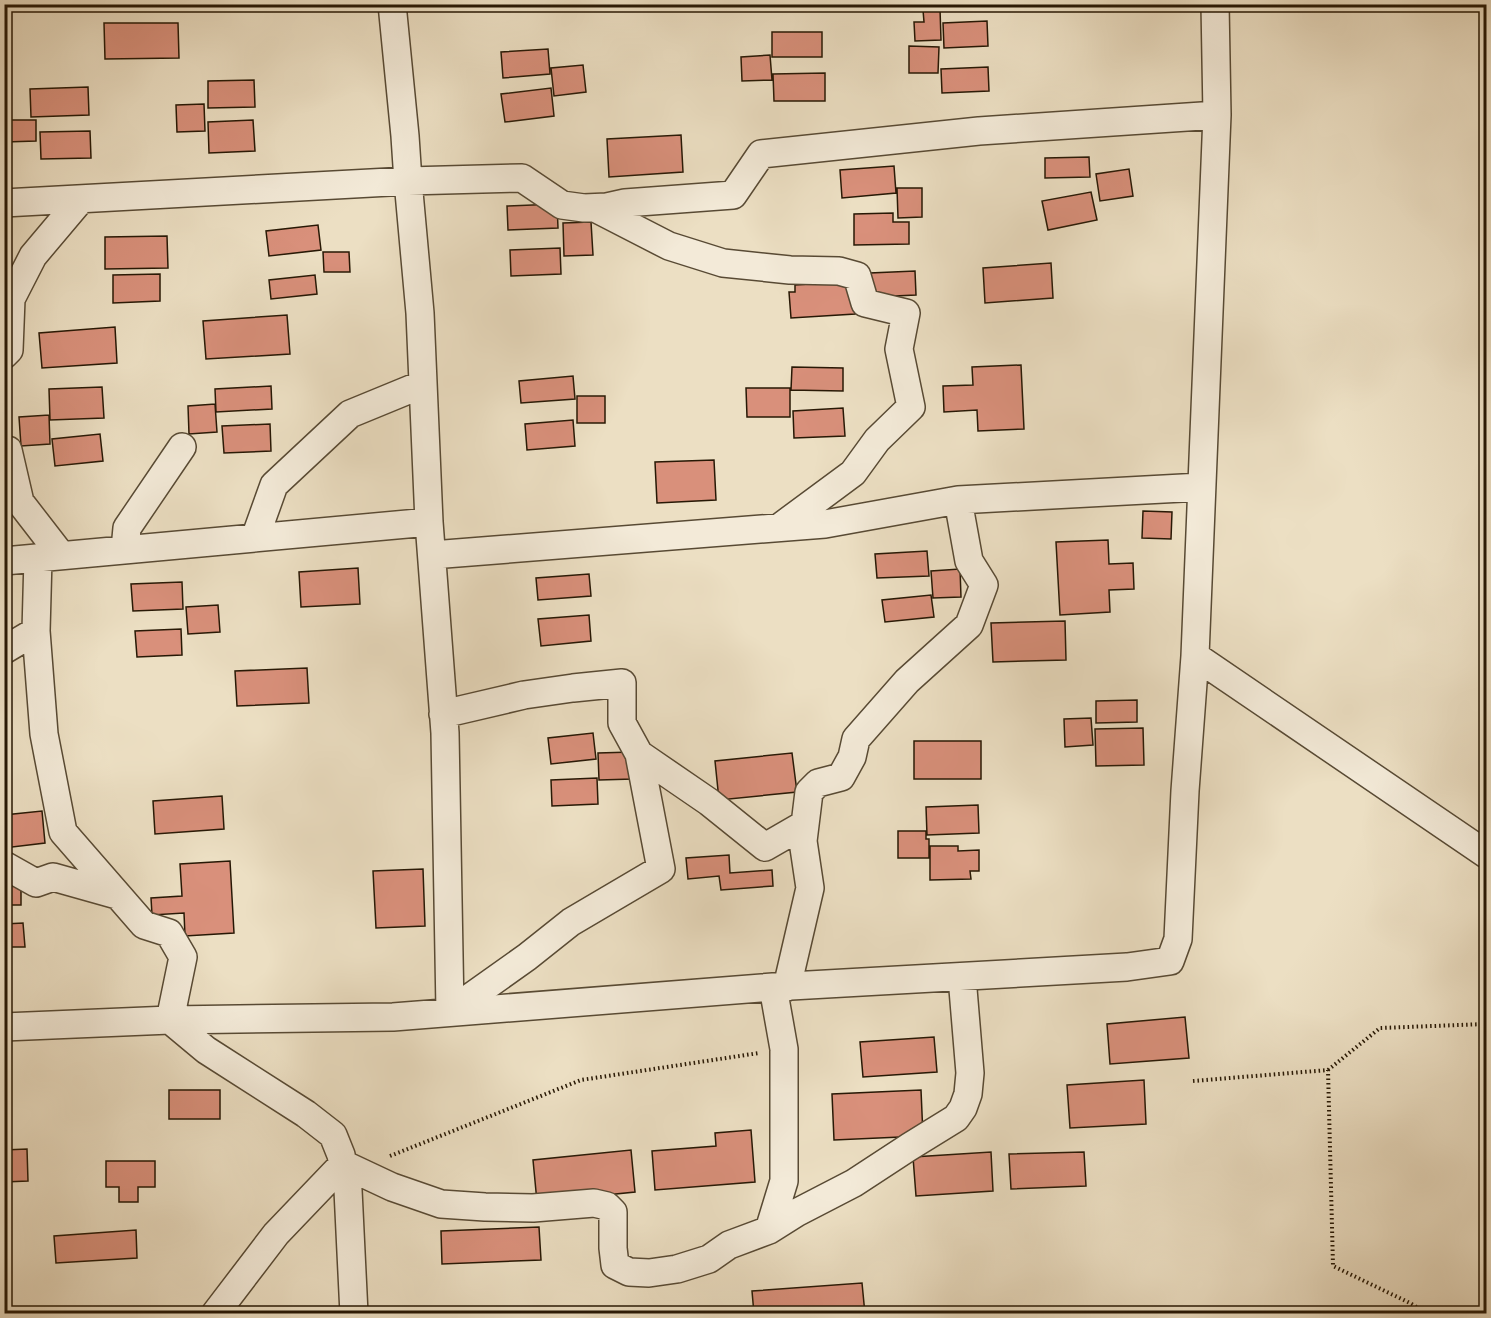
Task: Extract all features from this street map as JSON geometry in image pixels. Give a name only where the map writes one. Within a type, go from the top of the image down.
[{"type":"street","points":[[392,4],[420,313],[429,522],[443,714],[450,1011]]},
{"type":"street","points":[[4,1026],[170,1020],[393,1017],[780,987],[1127,967],[1170,961],[1178,939],[1185,791],[1195,656],[1217,115],[1215,4]]},
{"type":"street","points":[[4,203],[408,181],[522,178],[562,205],[595,208],[625,202],[732,195],[761,154],[979,131],[1217,115]]},
{"type":"street","points":[[4,355],[9,350],[11,299],[33,256],[81,199]]},
{"type":"street","points":[[595,208],[669,246],[723,263],[839,272],[857,276],[864,303],[906,313],[899,349],[911,407],[877,440],[853,473],[780,527]]},
{"type":"street","points":[[255,538],[274,484],[350,414],[423,384]]},
{"type":"street","points":[[125,549],[127,528],[182,447]]},
{"type":"street","points":[[4,448],[8,450],[20,502],[24,560],[36,632],[44,734],[63,832],[144,925],[169,933],[183,957],[170,1020]]},
{"type":"street","points":[[432,555],[825,524],[958,500],[1201,487]]},
{"type":"street","points":[[768,1230],[784,1181],[784,1049],[780,987],[810,888],[803,841],[809,792],[818,783],[841,777],[852,757],[856,739],[907,681],[969,625],[984,585],[969,561],[958,500]]},
{"type":"street","points":[[24,560],[429,522]]},
{"type":"street","points":[[4,650],[36,632]]},
{"type":"street","points":[[1195,656],[1486,854]]},
{"type":"street","points":[[443,714],[524,695],[622,683],[622,723],[639,754],[661,869],[571,922],[527,957],[450,1011]]},
{"type":"street","points":[[639,754],[708,802],[765,847],[805,824]]},
{"type":"street","points":[[4,866],[36,883],[53,877],[117,895]]},
{"type":"street","points":[[343,1164],[392,1187],[441,1204],[533,1208],[594,1203],[607,1206],[613,1212],[612,1248],[615,1265],[628,1272],[649,1273],[677,1269],[708,1259],[729,1245],[768,1230],[854,1183],[956,1118],[968,1094],[970,1073],[962,977]]},
{"type":"street","points":[[170,1020],[206,1050],[306,1114],[333,1135],[341,1155],[348,1190],[354,1314]]},
{"type":"street","points":[[215,1314],[276,1234],[343,1164]]},
{"type":"path","points":[[1192,1081],[1328,1070],[1380,1028],[1486,1024]]},
{"type":"path","points":[[343,1164],[370,1163],[581,1080],[784,1049]]},
{"type":"path","points":[[1328,1070],[1333,1266],[1428,1314]]},
{"type":"building","points":[[940,9],[941,40],[915,41],[914,22],[924,22],[923,10]]},
{"type":"building","points":[[987,21],[988,46],[944,48],[943,23]]},
{"type":"building","points":[[104,23],[178,23],[179,58],[105,59]]},
{"type":"building","points":[[772,32],[822,32],[822,57],[772,57]]},
{"type":"building","points":[[909,46],[939,47],[938,73],[909,73]]},
{"type":"building","points":[[548,49],[550,74],[503,78],[501,52]]},
{"type":"building","points":[[770,55],[772,80],[742,81],[741,57]]},
{"type":"building","points":[[583,65],[586,92],[554,96],[551,68]]},
{"type":"building","points":[[988,67],[989,91],[942,93],[941,69]]},
{"type":"building","points":[[825,73],[825,101],[774,101],[773,74]]},
{"type":"building","points":[[254,80],[255,107],[208,108],[208,81]]},
{"type":"building","points":[[88,87],[89,115],[31,117],[30,89]]},
{"type":"building","points":[[551,88],[554,116],[505,122],[501,94]]},
{"type":"building","points":[[204,104],[205,131],[177,132],[176,105]]},
{"type":"building","points":[[5,120],[36,120],[36,141],[5,142]]},
{"type":"building","points":[[253,120],[255,151],[209,153],[208,122]]},
{"type":"building","points":[[90,131],[91,158],[41,159],[40,132]]},
{"type":"building","points":[[681,135],[683,172],[609,177],[607,139]]},
{"type":"building","points":[[1089,157],[1090,177],[1045,178],[1045,158]]},
{"type":"building","points":[[894,166],[896,193],[842,198],[840,170]]},
{"type":"building","points":[[1129,169],[1133,196],[1100,201],[1096,174]]},
{"type":"building","points":[[897,188],[922,188],[922,217],[898,218]]},
{"type":"building","points":[[1091,192],[1097,220],[1048,230],[1042,201]]},
{"type":"building","points":[[557,204],[558,228],[508,230],[507,206]]},
{"type":"building","points":[[893,213],[893,222],[909,222],[909,244],[854,245],[854,214]]},
{"type":"building","points":[[591,222],[593,255],[564,256],[563,223]]},
{"type":"building","points":[[318,225],[321,250],[269,256],[266,231]]},
{"type":"building","points":[[167,236],[168,268],[105,269],[105,237]]},
{"type":"building","points":[[560,248],[561,274],[511,276],[510,250]]},
{"type":"building","points":[[323,252],[349,252],[350,272],[324,272]]},
{"type":"building","points":[[1051,263],[1053,298],[985,303],[983,268]]},
{"type":"building","points":[[915,271],[916,295],[872,297],[870,273]]},
{"type":"building","points":[[160,274],[160,301],[113,303],[113,275]]},
{"type":"building","points":[[315,275],[317,294],[271,299],[269,280]]},
{"type":"building","points":[[853,281],[855,314],[791,318],[789,292],[795,292],[795,285]]},
{"type":"building","points":[[287,315],[290,354],[206,359],[203,321]]},
{"type":"building","points":[[115,327],[117,363],[42,368],[39,333]]},
{"type":"building","points":[[1021,365],[1024,429],[978,431],[977,410],[944,412],[943,386],[973,385],[972,367]]},
{"type":"building","points":[[792,367],[843,368],[843,391],[791,390]]},
{"type":"building","points":[[573,376],[575,399],[521,403],[519,381]]},
{"type":"building","points":[[271,386],[272,409],[216,412],[215,389]]},
{"type":"building","points":[[102,387],[104,418],[50,420],[49,389]]},
{"type":"building","points":[[746,388],[790,388],[790,417],[747,417]]},
{"type":"building","points":[[577,396],[605,396],[605,423],[577,423]]},
{"type":"building","points":[[215,404],[217,432],[189,434],[188,406]]},
{"type":"building","points":[[843,408],[845,436],[794,438],[793,411]]},
{"type":"building","points":[[49,415],[50,444],[21,446],[19,417]]},
{"type":"building","points":[[573,420],[575,446],[527,450],[525,424]]},
{"type":"building","points":[[270,424],[271,451],[224,453],[222,426]]},
{"type":"building","points":[[100,434],[103,461],[55,466],[52,439]]},
{"type":"building","points":[[714,460],[716,500],[657,503],[655,462]]},
{"type":"building","points":[[1143,511],[1172,512],[1171,539],[1142,538]]},
{"type":"building","points":[[1108,540],[1109,564],[1133,563],[1134,589],[1109,590],[1110,612],[1060,615],[1056,542]]},
{"type":"building","points":[[927,551],[929,576],[877,578],[875,554]]},
{"type":"building","points":[[358,568],[360,604],[301,607],[299,572]]},
{"type":"building","points":[[960,569],[961,597],[933,598],[931,571]]},
{"type":"building","points":[[589,574],[591,596],[538,600],[536,578]]},
{"type":"building","points":[[182,582],[183,609],[133,611],[131,584]]},
{"type":"building","points":[[931,595],[934,617],[885,622],[882,600]]},
{"type":"building","points":[[218,605],[220,632],[188,634],[186,607]]},
{"type":"building","points":[[589,615],[591,641],[541,646],[538,619]]},
{"type":"building","points":[[1065,621],[1066,660],[993,662],[991,623]]},
{"type":"building","points":[[181,629],[182,655],[137,657],[135,631]]},
{"type":"building","points":[[307,668],[309,703],[237,706],[235,671]]},
{"type":"building","points":[[1137,700],[1137,722],[1096,723],[1096,701]]},
{"type":"building","points":[[1091,718],[1093,745],[1065,747],[1064,719]]},
{"type":"building","points":[[1143,728],[1144,765],[1096,766],[1095,729]]},
{"type":"building","points":[[593,733],[596,759],[551,764],[548,738]]},
{"type":"building","points":[[914,741],[981,741],[981,779],[914,779]]},
{"type":"building","points":[[632,752],[633,779],[599,780],[598,753]]},
{"type":"building","points":[[792,753],[797,792],[719,800],[715,761]]},
{"type":"building","points":[[597,778],[598,804],[552,806],[551,780]]},
{"type":"building","points":[[222,796],[224,829],[155,834],[153,801]]},
{"type":"building","points":[[978,805],[979,833],[927,835],[926,807]]},
{"type":"building","points":[[42,811],[45,843],[4,848],[4,815]]},
{"type":"building","points":[[898,831],[926,831],[926,839],[929,839],[929,858],[898,858]]},
{"type":"building","points":[[930,846],[958,846],[958,851],[979,850],[979,871],[970,871],[971,879],[930,880]]},
{"type":"building","points":[[729,855],[730,873],[772,870],[773,886],[721,890],[719,876],[688,879],[686,858]]},
{"type":"building","points":[[230,861],[234,933],[185,936],[184,913],[152,915],[151,898],[182,896],[180,864]]},
{"type":"building","points":[[423,869],[425,926],[376,928],[373,871]]},
{"type":"building","points":[[4,879],[21,879],[21,905],[4,905]]},
{"type":"building","points":[[23,923],[25,947],[4,947],[4,924]]},
{"type":"building","points":[[1185,1017],[1189,1058],[1110,1064],[1107,1024]]},
{"type":"building","points":[[934,1037],[937,1072],[863,1077],[860,1042]]},
{"type":"building","points":[[1144,1080],[1146,1124],[1070,1128],[1067,1085]]},
{"type":"building","points":[[169,1090],[220,1090],[220,1119],[169,1119]]},
{"type":"building","points":[[921,1090],[923,1136],[834,1140],[832,1094]]},
{"type":"building","points":[[751,1130],[755,1182],[655,1190],[652,1151],[716,1146],[715,1133]]},
{"type":"building","points":[[27,1149],[28,1181],[4,1182],[4,1150]]},
{"type":"building","points":[[631,1150],[635,1192],[537,1202],[533,1160]]},
{"type":"building","points":[[991,1152],[993,1191],[916,1196],[913,1157]]},
{"type":"building","points":[[1084,1152],[1086,1186],[1011,1189],[1009,1154]]},
{"type":"building","points":[[106,1161],[155,1161],[155,1187],[138,1187],[138,1202],[119,1202],[119,1187],[106,1187]]},
{"type":"building","points":[[539,1227],[541,1260],[442,1264],[441,1231]]},
{"type":"building","points":[[136,1230],[137,1258],[56,1263],[54,1236]]},
{"type":"building","points":[[862,1283],[865,1314],[754,1314],[752,1291]]},
{"type":"building","points":[[528,1307],[637,1308],[637,1314],[528,1314]]}]
